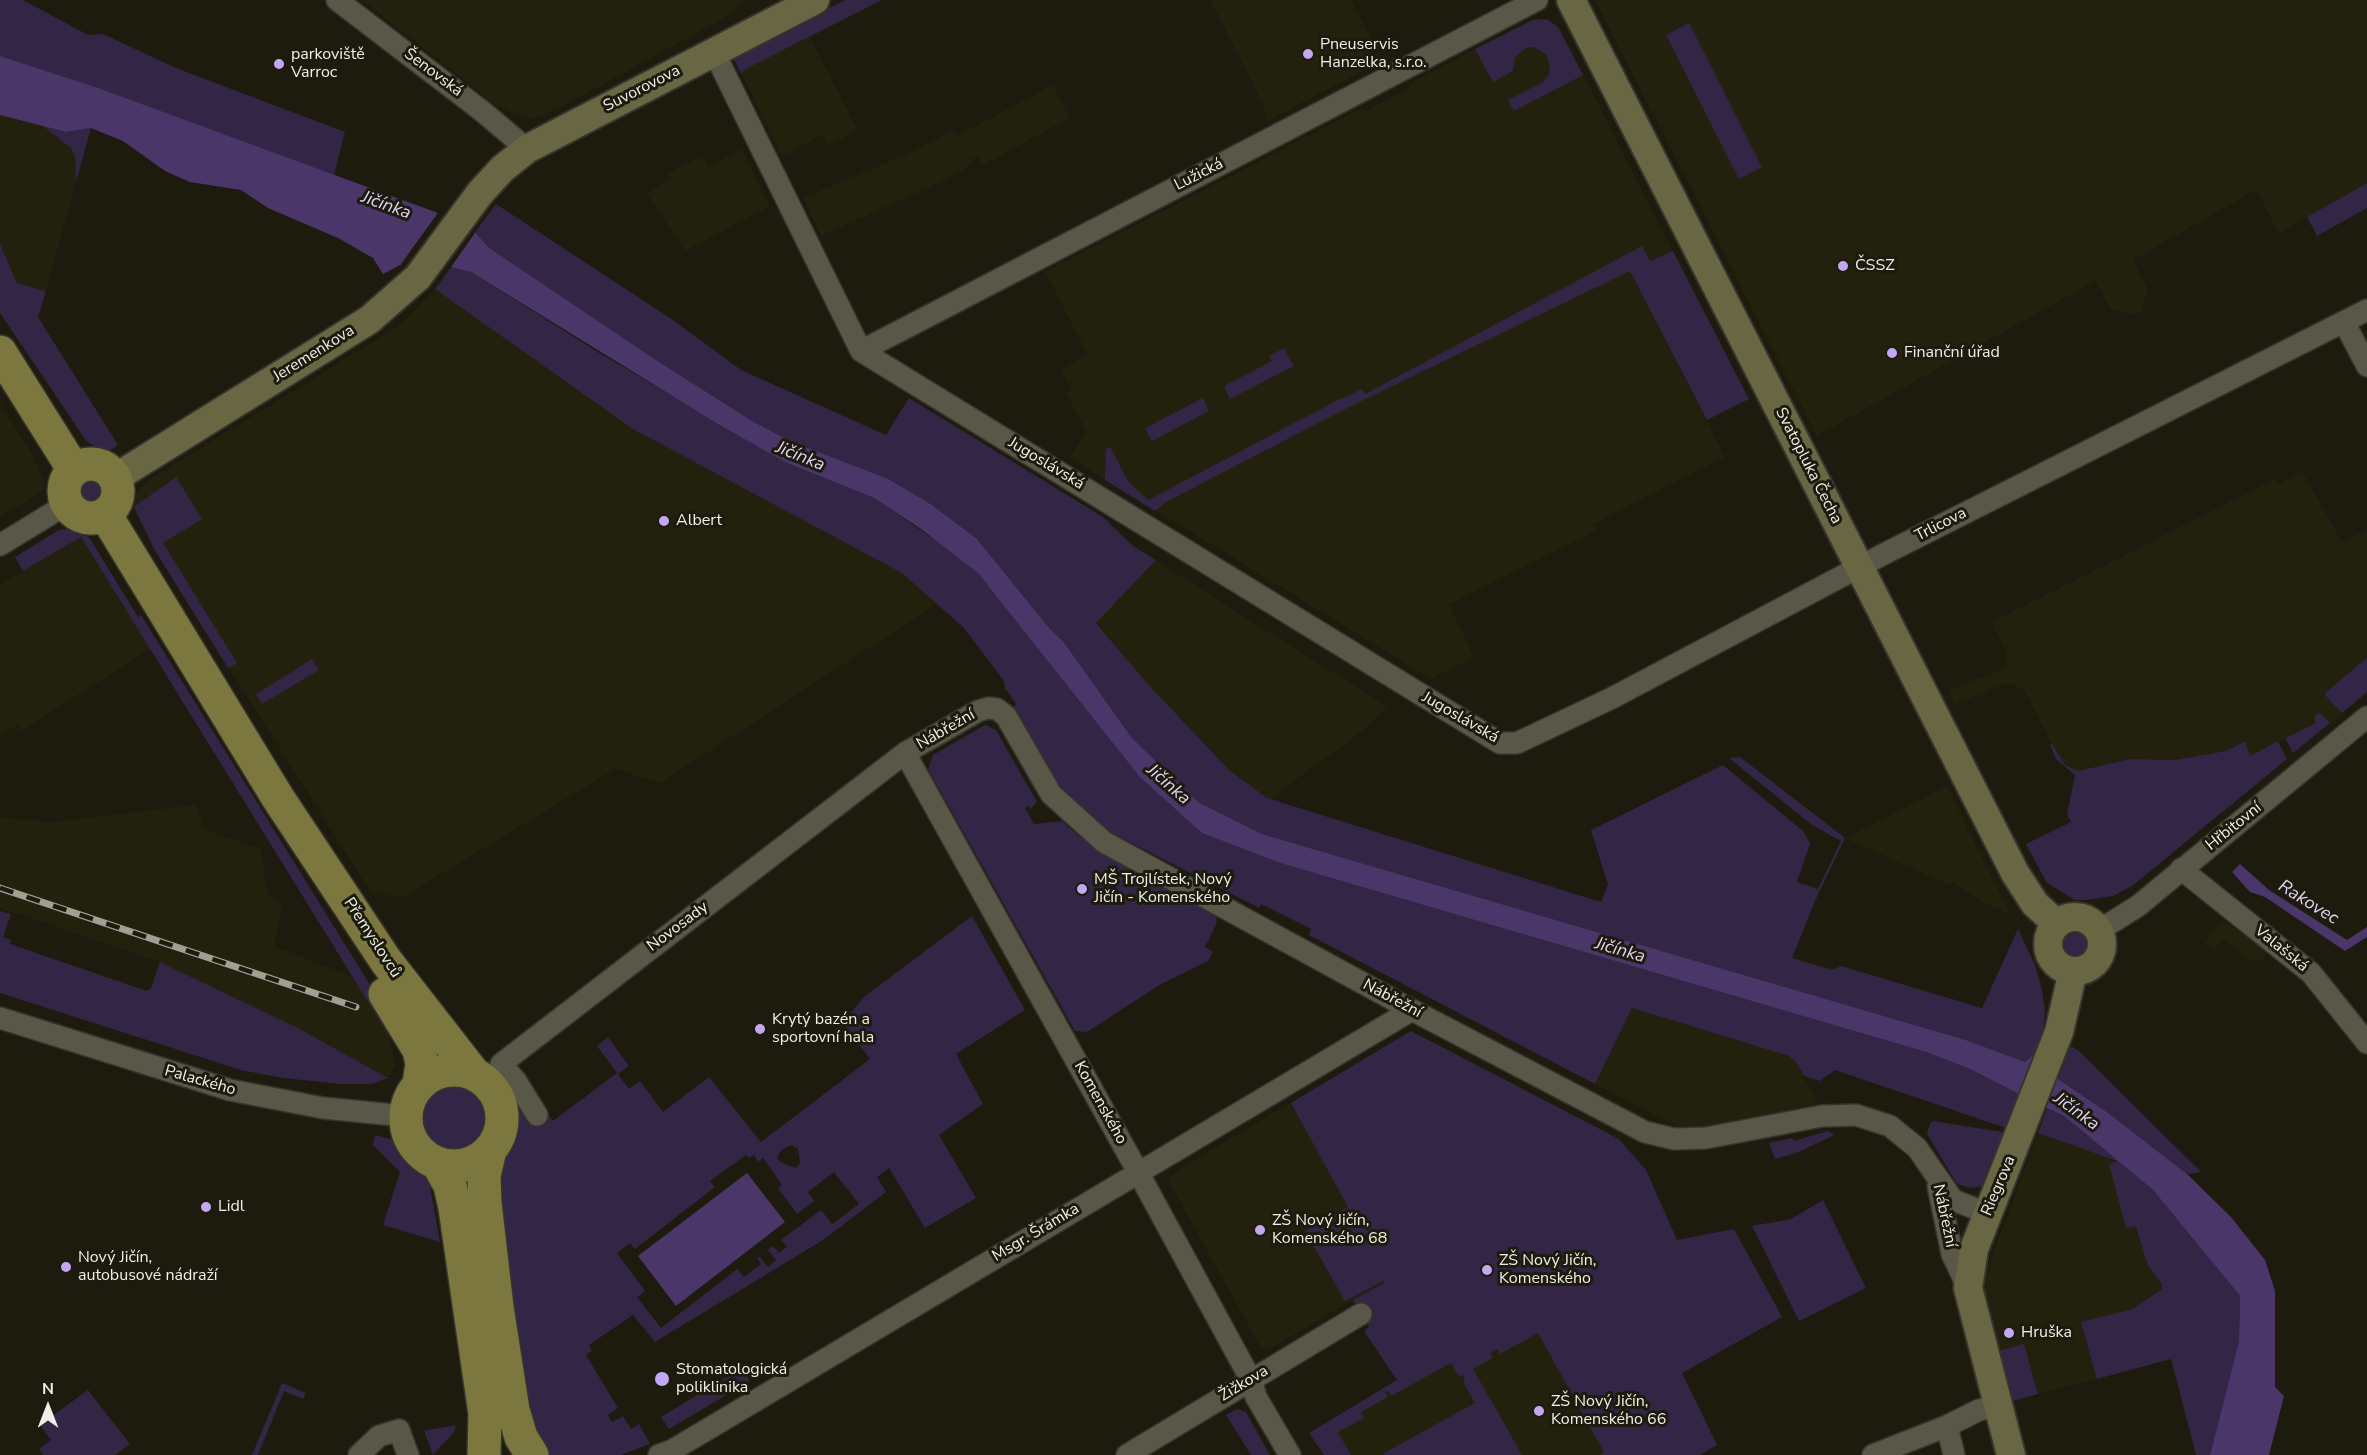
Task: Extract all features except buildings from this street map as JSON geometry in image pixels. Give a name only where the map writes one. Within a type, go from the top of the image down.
[{"type":"main road","points":[[0,352],[74,470]]},
{"type":"main road","points":[[96,464],[107,469],[115,478],[117,498],[105,514],[94,518],[82,517],[67,504],[64,483],[74,470],[84,465],[96,464]]},
{"type":"main road","name":"Přemyslovců","points":[[105,514],[278,798],[399,980],[474,1074]]},
{"type":"main road","name":"Přemyslovců","points":[[278,798],[328,903],[415,1042],[422,1064],[419,1084]]},
{"type":"main road","points":[[490,1150],[469,1164],[453,1166],[438,1164],[414,1146],[407,1132],[405,1116],[408,1101],[419,1084],[442,1071],[458,1070],[474,1074],[493,1089],[502,1112],[499,1136],[490,1150],[484,1176],[485,1203],[497,1307],[513,1410],[521,1437],[532,1455]]},
{"type":"main road","points":[[438,1164],[450,1185],[455,1208],[485,1414],[484,1455]]},
{"type":"street","name":"Šenovská","points":[[337,0],[482,111],[527,149]]},
{"type":"street","name":"Suvorovova","points":[[480,193],[501,169],[527,149],[814,0]]},
{"type":"street","name":"Lužická","points":[[861,351],[1537,0]]},
{"type":"street","name":"Svatopluka Čecha","points":[[1571,0],[2015,873],[2035,904],[2057,924]]},
{"type":"street","points":[[714,52],[861,351]]},
{"type":"street","name":"Jeremenkova","points":[[115,478],[369,320],[418,277],[480,193]]},
{"type":"street","name":"Trlicova","points":[[1517,743],[1612,698],[1859,567],[2367,310]]},
{"type":"street","points":[[2344,322],[2367,366]]},
{"type":"street","name":"Jugoslávská","points":[[861,351],[1313,626],[1489,738],[1500,743],[1517,743]]},
{"type":"street","points":[[0,546],[67,504]]},
{"type":"street","name":"Nábřežní","points":[[905,753],[978,711],[997,709],[1010,722],[1051,794],[1104,842],[1412,1010],[1645,1132],[1674,1139],[1706,1138],[1822,1116],[1856,1115],[1890,1126],[1917,1148],[1953,1200],[1987,1213]]},
{"type":"street","name":"Hřbitovní","points":[[2098,931],[2138,906],[2367,717]]},
{"type":"street","name":"Novosady","points":[[537,1115],[516,1081],[501,1064],[905,753]]},
{"type":"street","name":"Komenského","points":[[905,753],[1138,1172],[1251,1380],[1256,1397],[1290,1455]]},
{"type":"street","name":"Valašská","points":[[2181,869],[2311,973],[2367,1042]]},
{"type":"street","points":[[2066,919],[2081,919],[2098,931],[2101,946],[2098,956],[2088,968],[2073,971],[2058,966],[2049,953],[2049,938],[2057,924],[2066,919]]},
{"type":"street","name":"Riegrova","points":[[2011,1455],[1968,1288],[1974,1250],[2056,1038],[2073,971]]},
{"type":"street","name":"Msgr. Šrámka","points":[[659,1455],[671,1451],[1412,1010]]},
{"type":"street","name":"Palackého","points":[[0,1018],[230,1090],[312,1106],[405,1116]]},
{"type":"street","name":"Nábřežní","points":[[1936,1177],[1952,1254],[1968,1288]]},
{"type":"street","name":"Žižkova","points":[[1127,1455],[1361,1314]]},
{"type":"street","points":[[1873,1455],[1947,1426],[1979,1410],[1998,1405]]},
{"type":"street","points":[[1947,1426],[1954,1455]]},
{"type":"street","points":[[359,1455],[379,1437],[399,1430],[408,1455]]},
{"type":"shaded area","points":[[0,0],[23,0],[88,35],[103,34],[176,68],[345,132],[334,175],[0,56]]},
{"type":"shaded area","points":[[362,0],[744,0],[735,12],[558,109],[535,118],[526,118],[497,106]]},
{"type":"shaded area","points":[[845,0],[882,0],[744,70],[742,75],[733,57]]},
{"type":"shaded area","name":"Pneuservis Hanzelka, s.r.o.","points":[[1351,0],[1383,60],[1267,121],[1263,104],[1211,1]]},
{"type":"shaded area","points":[[1595,0],[2367,0],[2367,183],[2279,233],[2256,190],[2133,260],[2148,290],[2141,312],[2133,315],[2111,309],[2095,281],[1817,436]]},
{"type":"shaded area","points":[[1547,19],[1561,31],[1673,251],[1631,271],[1725,457],[1593,524],[1596,531],[1449,604],[1474,658],[1431,679],[1070,458],[1086,431],[1066,392],[1071,389],[1061,369],[1088,355],[1045,272],[1358,110],[1367,110],[1410,87],[1414,81],[1533,20]]},
{"type":"shaded area","points":[[1547,19],[1558,27],[1583,75],[1514,111],[1508,100],[1543,82],[1548,76],[1550,69],[1547,55],[1534,47],[1526,48],[1515,57],[1513,71],[1493,82],[1475,49],[1533,20]]},
{"type":"shaded area","points":[[1689,23],[1762,167],[1739,179],[1666,35]]},
{"type":"shaded area","points":[[810,37],[858,130],[829,145],[823,135],[782,156],[742,75],[744,70]]},
{"type":"shaded area","points":[[1053,85],[1070,118],[983,165],[978,157],[971,160],[973,164],[949,178],[821,236],[803,198],[916,150],[953,130],[957,136]]},
{"type":"shaded area","points":[[0,115],[43,126],[66,141],[75,156],[76,182],[46,291],[17,283],[0,244]]},
{"type":"shaded area","points":[[43,126],[66,132],[91,128],[76,182],[75,156],[71,148]]},
{"type":"shaded area","points":[[742,149],[770,206],[685,251],[646,193],[669,180],[666,174],[702,156],[708,167]]},
{"type":"shaded area","points":[[2367,183],[2367,208],[2317,236],[2307,217]]},
{"type":"shaded area","points":[[496,204],[673,320],[741,370],[886,435],[909,398],[1103,517],[1133,546],[1156,560],[1096,623],[1146,682],[1229,770],[1267,798],[1601,902],[1608,885],[1591,830],[1723,765],[1804,832],[1810,844],[1797,882],[1818,889],[1841,841],[1812,825],[1729,758],[1740,757],[1845,838],[1815,901],[1792,958],[1832,970],[1841,966],[1982,1008],[2018,929],[2035,965],[2045,1011],[2043,1031],[2034,1054],[2025,1062],[1966,1040],[1262,834],[1198,802],[1132,738],[1063,641],[1051,630],[976,538],[932,505],[792,442],[754,422],[659,362],[488,247],[475,232]]},
{"type":"shaded area","points":[[0,244],[17,283],[46,291],[38,317],[118,445],[109,451],[103,451],[87,442],[0,313]]},
{"type":"shaded area","points":[[1642,246],[1650,261],[1673,251],[1749,399],[1707,420],[1630,271],[1349,407],[1166,502],[1155,511],[1105,480],[1106,449],[1110,447],[1128,481],[1148,500],[1336,401],[1362,389],[1365,394]]},
{"type":"shaded area","points":[[451,267],[471,272],[601,354],[785,462],[874,498],[963,559],[978,573],[1043,653],[1202,833],[1280,863],[1926,1052],[1970,1069],[2019,1094],[2006,1128],[1835,1070],[1820,1081],[1804,1076],[1796,1062],[1789,1056],[1632,1008],[1595,1084],[1309,935],[1311,929],[1261,904],[1259,908],[1110,832],[1055,781],[1011,712],[1016,704],[1005,688],[1004,681],[964,628],[902,573],[633,429],[435,289]]},
{"type":"shaded area","points":[[435,289],[524,351],[810,523],[902,572],[937,604],[660,783],[615,769],[401,898],[370,891],[154,549],[134,507],[136,493],[147,481],[400,325]]},
{"type":"shaded area","points":[[1284,348],[1294,366],[1230,399],[1224,386],[1272,361],[1269,356]]},
{"type":"shaded area","points":[[1203,398],[1209,411],[1152,441],[1145,428]]},
{"type":"shaded area","points":[[0,403],[32,454],[45,483],[43,491],[0,517]]},
{"type":"shaded area","points":[[2302,471],[2342,542],[2367,529],[2367,658],[2326,692],[2325,694],[2342,713],[2330,723],[2321,713],[2315,722],[2250,756],[2247,754],[2245,741],[2226,751],[2174,760],[2130,759],[2078,771],[2065,765],[2059,758],[2024,690],[2013,684],[2003,684],[1955,705],[1948,691],[2002,669],[2006,665],[2007,653],[1993,625],[1994,621],[2275,479],[2279,485]]},
{"type":"shaded area","points":[[176,477],[202,519],[163,543],[237,663],[228,668],[154,549],[134,507]]},
{"type":"shaded area","points":[[91,479],[99,483],[103,491],[99,499],[91,503],[83,499],[79,491],[83,483]]},
{"type":"shaded area","points":[[66,529],[89,537],[138,617],[141,615],[398,1030],[389,1036],[81,537],[23,571],[15,557],[59,530]]},
{"type":"shaded area","points":[[81,537],[150,649],[21,731],[18,725],[0,736],[0,585]]},
{"type":"shaded area","points":[[1156,560],[1389,707],[1351,740],[1284,788],[1273,800],[1267,798],[1229,770],[1146,682],[1096,622]]},
{"type":"shaded area","points":[[2367,658],[2367,692],[2342,713],[2325,695],[2326,692]]},
{"type":"shaded area","points":[[312,659],[319,670],[262,704],[256,694]]},
{"type":"shaded area","points":[[2321,713],[2330,723],[2293,753],[2285,738],[2315,723],[2315,715]]},
{"type":"shaded area","name":"MŠ Trojlístek, Nový Jičín - Komenského","points":[[985,725],[996,730],[1037,802],[1030,809],[1028,805],[1025,808],[1034,824],[1062,821],[1080,837],[1119,863],[1217,915],[1216,925],[1205,947],[1213,952],[1208,961],[1161,984],[1087,1032],[1075,1031],[928,769],[933,755]]},
{"type":"shaded area","points":[[2245,741],[2250,756],[2278,741],[2287,759],[2132,886],[2113,896],[2075,900],[2047,883],[2026,844],[2071,822],[2067,814],[2075,775],[2056,759],[2050,745],[2052,744],[2065,765],[2078,771],[2130,759],[2174,760],[2226,751]]},
{"type":"shaded area","points":[[1947,786],[2010,914],[1986,904],[1954,882],[1947,884],[1845,838]]},
{"type":"shaded area","points":[[196,805],[204,829],[261,849],[267,893],[283,907],[274,946],[355,978],[389,1036],[396,1065],[388,1078],[298,1028],[160,962],[0,908],[0,817],[51,822]]},
{"type":"shaded area","points":[[0,911],[11,914],[3,937],[11,940],[10,944],[147,991],[151,988],[160,962],[298,1028],[388,1078],[372,1084],[340,1084],[283,1078],[241,1070],[0,993]]},
{"type":"shaded area","points":[[972,916],[1025,1010],[956,1054],[983,1104],[939,1135],[976,1198],[925,1228],[889,1168],[877,1177],[886,1192],[823,1240],[655,1342],[633,1315],[589,1345],[592,1351],[586,1355],[618,1408],[608,1415],[612,1422],[623,1416],[631,1429],[639,1424],[650,1444],[621,1455],[547,1455],[520,1413],[497,1157],[508,1134],[510,1109],[505,1093],[495,1079],[530,1120],[544,1110],[553,1121],[617,1073],[597,1046],[608,1037],[629,1066],[618,1074],[629,1089],[640,1081],[663,1112],[709,1077],[761,1142],[870,1059],[842,1023],[865,996]],"holes":[[[791,1145],[798,1149],[800,1163],[796,1168],[780,1162],[777,1158],[781,1150]],[[746,1155],[749,1158],[754,1155],[758,1162],[763,1158],[782,1185],[778,1188],[797,1214],[814,1201],[808,1192],[834,1172],[859,1204],[832,1224],[821,1210],[781,1240],[787,1247],[779,1253],[773,1246],[768,1250],[776,1260],[768,1267],[760,1257],[757,1258],[761,1264],[744,1277],[737,1269],[661,1328],[637,1297],[645,1291],[617,1253],[630,1243],[635,1249],[715,1187],[710,1181]]]},
{"type":"shaded area","points":[[2222,919],[2269,952],[2262,961],[2251,960],[2223,940],[2214,950],[2205,943]]},
{"type":"shaded area","points":[[2075,928],[2087,933],[2092,945],[2087,957],[2075,962],[2063,957],[2058,945],[2063,933]]},
{"type":"shaded area","points":[[1632,1008],[1789,1056],[1796,1062],[1818,1104],[1713,1127],[1678,1127],[1595,1084]]},
{"type":"shaded area","name":"ZŠ Nový Jičín, Komenského","points":[[1411,1031],[1619,1139],[1646,1170],[1677,1240],[1734,1229],[1782,1317],[1682,1373],[1717,1445],[1700,1455],[1324,1455],[1309,1433],[1397,1380],[1364,1331],[1369,1327],[1353,1300],[1273,1347],[1267,1350],[1261,1348],[1169,1182],[1171,1176],[1201,1156]]},
{"type":"shaded area","name":"ZŠ Nový Jičín, Komenského","points":[[1411,1031],[1619,1139],[1646,1170],[1677,1240],[1734,1229],[1782,1317],[1682,1373],[1717,1445],[1700,1455],[1600,1455],[1604,1452],[1538,1333],[1500,1354],[1498,1349],[1490,1353],[1493,1358],[1473,1369],[1522,1455],[1385,1455],[1384,1453],[1475,1403],[1463,1382],[1465,1380],[1463,1375],[1459,1376],[1451,1363],[1391,1396],[1388,1391],[1385,1392],[1388,1397],[1361,1412],[1364,1418],[1338,1432],[1351,1455],[1324,1455],[1309,1433],[1397,1380],[1364,1331],[1369,1327],[1353,1300],[1384,1283],[1383,1281],[1345,1301],[1305,1231],[1348,1207],[1291,1103]]},
{"type":"shaded area","points":[[2070,1046],[2079,1051],[2201,1172],[2187,1174],[2107,1112],[2058,1079]]},
{"type":"shaded area","points":[[453,1085],[466,1088],[476,1095],[483,1105],[486,1118],[483,1131],[476,1141],[466,1148],[453,1151],[440,1148],[430,1141],[423,1131],[420,1118],[423,1105],[430,1095],[440,1088]]},
{"type":"shaded area","points":[[2047,1108],[2064,1116],[2153,1190],[2240,1296],[2239,1341],[2210,1455],[2196,1455],[2171,1359],[2097,1379],[2081,1322],[2133,1309],[2162,1289],[2162,1284],[2148,1266],[2136,1226],[2126,1228],[2109,1164],[2117,1161],[2038,1133]]},
{"type":"shaded area","points":[[1933,1121],[2003,1132],[2005,1137],[1986,1186],[1971,1188],[1957,1184],[1927,1134],[1930,1123]]},
{"type":"shaded area","points":[[1828,1131],[1834,1135],[1799,1152],[1775,1159],[1769,1143],[1792,1138],[1794,1141]]},
{"type":"shaded area","points":[[2038,1133],[2118,1161],[2239,1341],[2013,1401],[1982,1284]]},
{"type":"shaded area","points":[[375,1135],[393,1140],[427,1170],[440,1242],[383,1225],[400,1172],[373,1145]]},
{"type":"shaded area","points":[[1823,1200],[1866,1288],[1799,1321],[1752,1226],[1791,1219]]},
{"type":"shaded area","points":[[2024,1344],[2038,1394],[2013,1401],[1999,1351]]},
{"type":"shaded area","points":[[742,1368],[750,1381],[669,1429],[661,1417]]},
{"type":"shaded area","points":[[282,1383],[306,1393],[303,1399],[284,1391],[258,1455],[252,1455]]},
{"type":"shaded area","points":[[88,1390],[130,1444],[115,1455],[43,1455],[39,1449],[51,1440],[40,1425]]},
{"type":"shaded area","points":[[1237,1409],[1246,1412],[1270,1455],[1251,1455],[1226,1415]]},
{"type":"shaded area","points":[[456,1425],[454,1432],[433,1455],[424,1431]]},
{"type":"water","name":"Jičínka","points":[[0,56],[98,88],[438,213],[475,232],[488,247],[659,362],[754,422],[792,442],[888,479],[932,505],[976,538],[1051,630],[1063,641],[1132,738],[1198,802],[1262,834],[1966,1040],[2025,1062],[2034,1054],[2058,1079],[2107,1112],[2187,1174],[2231,1217],[2265,1260],[2275,1291],[2275,1387],[2284,1396],[2269,1455],[2210,1455],[2239,1341],[2240,1296],[2153,1190],[2064,1116],[2047,1108],[2014,1107],[2019,1094],[1970,1069],[1926,1052],[1280,863],[1202,833],[1140,777],[978,573],[921,529],[874,498],[785,462],[718,424],[471,272],[451,267],[402,264],[383,274],[373,258],[338,238],[268,208],[241,190],[190,182],[165,171],[123,141],[91,128],[66,132],[0,115]]},
{"type":"water","points":[[2240,864],[2269,890],[2347,940],[2367,927],[2367,937],[2345,951],[2265,897],[2250,892],[2232,872]]},
{"type":"water","points":[[747,1173],[785,1222],[676,1306],[638,1256]]},
{"type":"pier","points":[[440,210],[477,230],[449,270],[406,268],[401,264]]},
{"type":"railway","points":[[0,888],[356,1007]]},
{"type":"place","name":"Pneuservis Hanzelka, s.r.o.","points":[[1308,54]]},
{"type":"place","name":"parkoviště Varroc","points":[[279,64]]},
{"type":"place","name":"ČSSZ","points":[[1843,266]]},
{"type":"place","name":"Finanční úřad","points":[[1892,353]]},
{"type":"place","name":"Albert","points":[[664,521]]},
{"type":"place","name":"MŠ Trojlístek, Nový Jičín - Komenského","points":[[1082,889]]},
{"type":"place","name":"Krytý bazén a sportovní hala","points":[[760,1029]]},
{"type":"place","name":"Lidl","points":[[206,1207]]},
{"type":"place","name":"ZŠ Nový Jičín, Komenského 68","points":[[1260,1230]]},
{"type":"place","name":"Nový Jičín, autobusové nádraží","points":[[66,1267]]},
{"type":"place","name":"ZŠ Nový Jičín, Komenského","points":[[1487,1270]]},
{"type":"place","name":"Hruška","points":[[2009,1333]]},
{"type":"place","name":"Stomatologická poliklinika","points":[[662,1379]]},
{"type":"place","name":"ZŠ Nový Jičín, Komenského 66","points":[[1539,1411]]},
{"type":"water label","name":"Rakovec","points":[[2308,903]]}]
